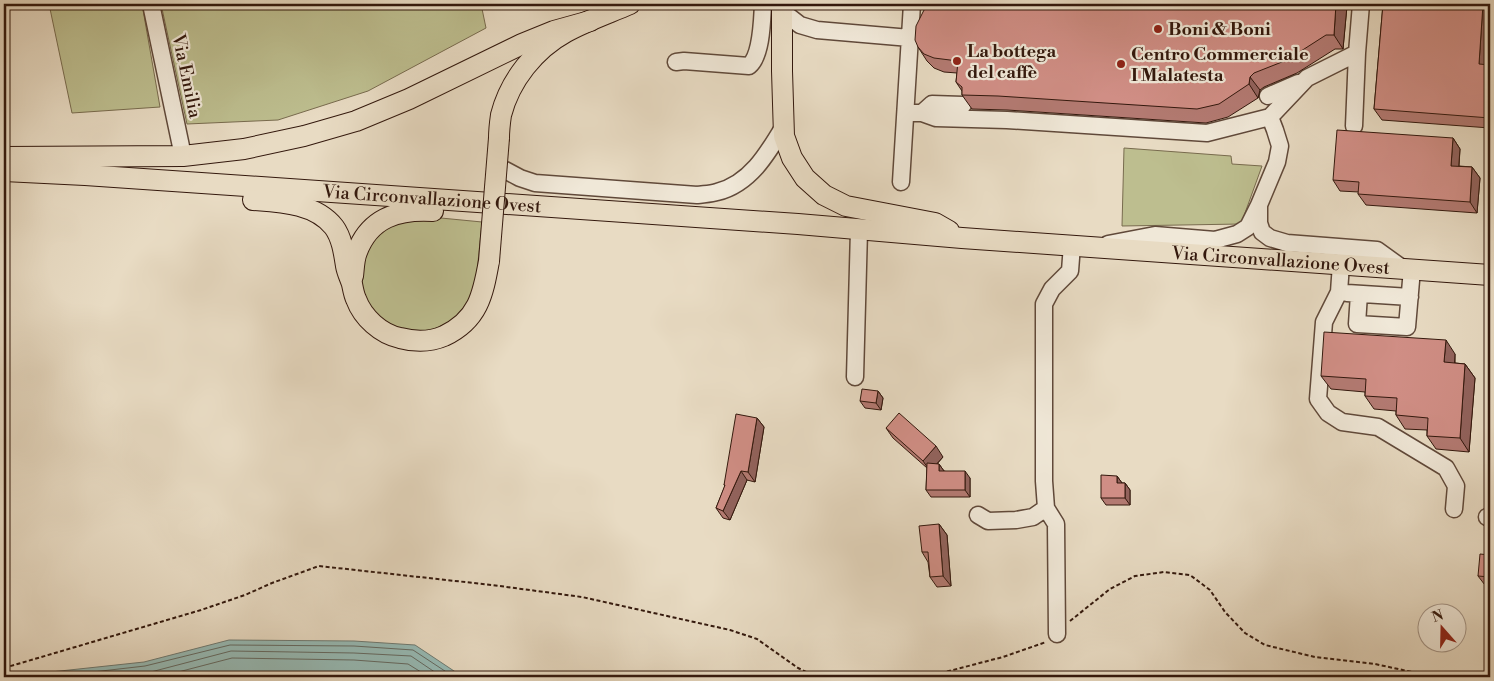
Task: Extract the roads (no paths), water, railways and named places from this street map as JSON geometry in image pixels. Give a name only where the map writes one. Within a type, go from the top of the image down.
[{"type":"main road","points":[[85,175],[135,188],[292,204],[317,212],[334,227],[344,248],[347,269],[356,299],[363,312],[376,327],[393,337],[415,342],[438,339],[458,330],[474,312],[485,287],[489,261],[501,115],[509,92],[521,71],[546,45],[567,32],[630,4]]},
{"type":"main road","points":[[782,7],[781,46],[784,136],[792,158],[805,178],[824,195],[846,206],[935,223],[962,238]]},
{"type":"main road","points":[[4,157],[183,156],[244,149],[304,136],[356,121],[409,99],[522,44],[554,31],[590,21]]},
{"type":"main road","name":"Via Circonvallazione Ovest","points":[[4,171],[633,212],[962,238],[1490,275]]},
{"type":"main road","points":[[352,285],[356,254],[366,234],[383,220],[399,212],[416,210],[592,223],[633,212]]},
{"type":"street","name":"Via Emilia","points":[[151,4],[183,156]]},
{"type":"street","points":[[676,62],[749,66],[753,63],[761,39],[763,4]]},
{"type":"street","points":[[901,182],[912,4]]},
{"type":"street","points":[[1354,126],[1361,4]]},
{"type":"street","points":[[782,7],[800,26],[816,30],[910,38]]},
{"type":"street","points":[[781,46],[796,35],[816,30]]},
{"type":"street","points":[[1268,96],[1357,53]]},
{"type":"street","points":[[906,112],[922,113],[936,118],[1007,120],[1207,134],[1270,117],[1308,78]]},
{"type":"street","points":[[922,113],[932,104],[963,105]]},
{"type":"street","points":[[1094,246],[1155,235],[1215,240],[1237,234],[1248,227],[1277,162],[1280,146],[1270,117]]},
{"type":"street","points":[[505,170],[535,183],[698,194],[717,192],[734,186],[754,171],[784,126]]},
{"type":"street","points":[[1259,205],[1259,224],[1262,232],[1270,238],[1287,243],[1377,250],[1407,269],[1410,297],[1407,327],[1357,324],[1358,294]]},
{"type":"street","points":[[855,376],[859,230]]},
{"type":"street","points":[[1057,634],[1056,524],[1046,508],[1044,481],[1044,304],[1052,289],[1070,271],[1072,245]]},
{"type":"street","points":[[1341,264],[1339,292],[1324,322],[1318,399],[1328,413],[1342,422],[1378,427],[1446,468],[1456,486],[1454,509]]},
{"type":"street","points":[[1339,292],[1410,297]]},
{"type":"street","points":[[978,515],[988,521],[1016,520],[1034,517],[1046,508]]},
{"type":"water","points":[[229,640],[354,641],[415,645],[463,677],[4,677],[144,662]]},
{"type":"place","name":"Boni & Boni","points":[[1158,29]]},
{"type":"place","name":"La bottega del caffè","points":[[957,61]]},
{"type":"place","name":"Centro Commerciale I Malatesta","points":[[1121,64]]}]
